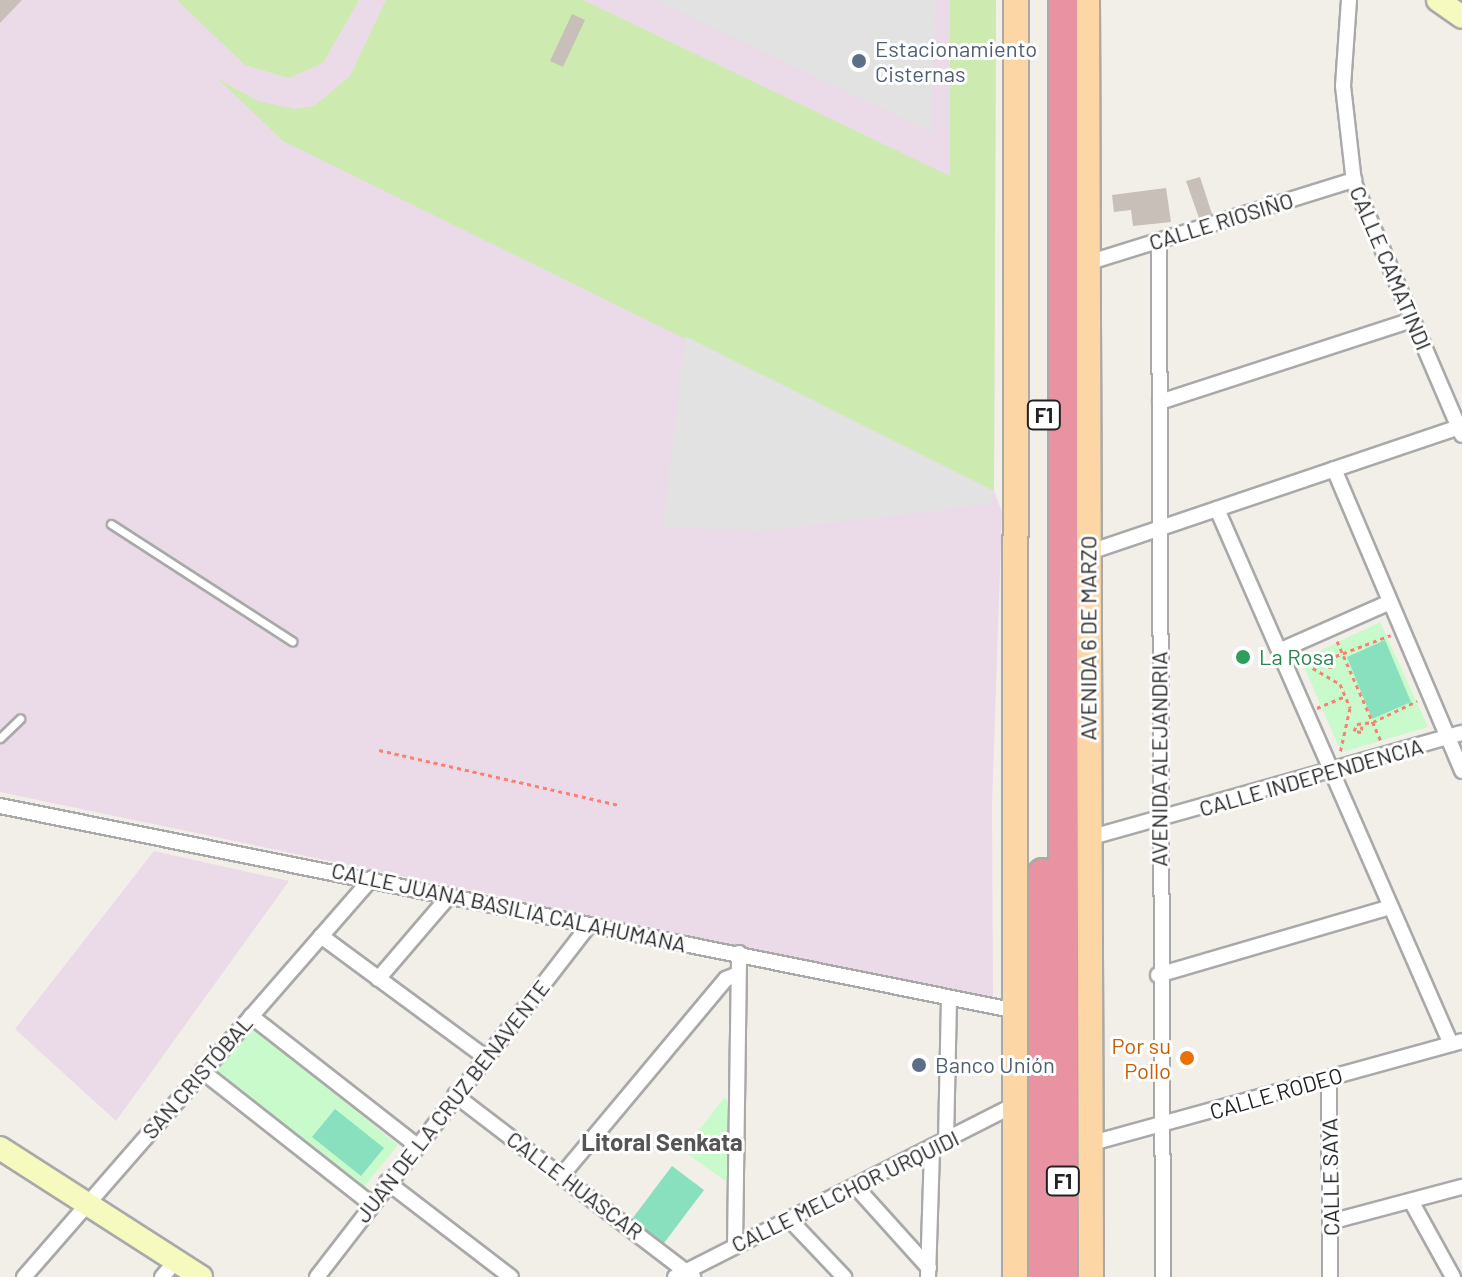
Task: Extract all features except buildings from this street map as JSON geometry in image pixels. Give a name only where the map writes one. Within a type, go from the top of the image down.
[{"type":"highway","name":"AVENIDA 6 DE MARZO","points":[[1043,1277],[1044,0]]},
{"type":"highway","name":"AVENIDA 6 DE MARZO","points":[[1063,0],[1063,1277]]},
{"type":"main road","points":[[1015,1277],[1016,0]]},
{"type":"main road","name":"AVENIDA 6 DE MARZO","points":[[1087,0],[1091,1277]]},
{"type":"street","name":"CALLE CAMATINDI","points":[[1349,0],[1343,86],[1354,180],[1460,431]]},
{"type":"street","points":[[1438,0],[1462,17]]},
{"type":"street","name":"CALLE RIOSIÑO","points":[[1087,263],[1354,180]]},
{"type":"street","name":"AVENIDA ALEJANDRIA","points":[[1159,240],[1158,975],[1163,1277]]},
{"type":"street","points":[[1160,402],[1412,320]]},
{"type":"street","points":[[1087,553],[1334,469],[1460,431]]},
{"type":"street","points":[[1334,469],[1388,603],[1455,735],[1462,771]]},
{"type":"street","points":[[1217,509],[1334,772],[1390,907],[1457,1043]]},
{"type":"street","points":[[1279,651],[1388,603]]},
{"type":"street","name":"CALLE INDEPENDENCIA","points":[[1088,838],[1334,772],[1455,735]]},
{"type":"street","name":"CALLE JUANA BASILIA CALAHUMANA","points":[[0,806],[372,878],[588,926],[739,953],[1017,1011]]},
{"type":"street","name":"SAN CRISTÓBAL","points":[[24,1277],[83,1205],[372,878]]},
{"type":"street","points":[[378,979],[450,895]]},
{"type":"street","points":[[1158,975],[1390,907]]},
{"type":"street","name":"JUAN DE LA CRUZ BENAVENTE","points":[[317,1277],[370,1203],[588,926]]},
{"type":"street","points":[[321,936],[485,1057]]},
{"type":"street","points":[[735,1246],[739,953]]},
{"type":"street","points":[[562,1175],[726,979],[738,974]]},
{"type":"street","points":[[946,1142],[949,999]]},
{"type":"street","points":[[251,1016],[416,1145]]},
{"type":"street","name":"CALLE RODEO","points":[[1089,1144],[1161,1127],[1457,1043]]},
{"type":"street","points":[[202,1071],[370,1203]]},
{"type":"street","name":"CALLE SAYA","points":[[1329,1078],[1330,1277]]},
{"type":"street","name":"CALLE HUASCAR","points":[[455,1095],[562,1175],[684,1274]]},
{"type":"street","name":"CALLE MELCHOR URQUIDI","points":[[684,1274],[932,1150],[1016,1104]]},
{"type":"street","points":[[0,1148],[83,1205],[168,1270],[201,1277]]},
{"type":"street","points":[[928,1272],[932,1150]]},
{"type":"street","points":[[387,1182],[511,1277]]},
{"type":"street","points":[[856,1187],[928,1272]]},
{"type":"street","points":[[1330,1222],[1462,1187]]},
{"type":"street","points":[[1411,1201],[1453,1277]]},
{"type":"street","points":[[790,1220],[844,1277]]},
{"type":"lane","points":[[111,524],[292,641]]},
{"type":"lane","points":[[0,738],[20,719]]},
{"type":"path","points":[[1386,623],[1397,648]]},
{"type":"path","points":[[1323,643],[1349,632]]},
{"type":"path","points":[[1315,670],[1391,635]]},
{"type":"path","points":[[1335,638],[1382,744],[1370,748]]},
{"type":"path","points":[[1300,654],[1298,659],[1302,675]]},
{"type":"path","points":[[1298,659],[1340,684],[1350,708],[1342,754],[1335,748]]},
{"type":"path","points":[[1414,687],[1425,711]]},
{"type":"path","points":[[1317,708],[1345,696]]},
{"type":"path","points":[[1312,697],[1323,721]]},
{"type":"path","points":[[1344,734],[1354,730],[1357,724],[1362,726],[1373,722],[1420,700]]},
{"type":"path","points":[[379,750],[619,805]]},
{"type":"shaded area","points":[[0,0],[996,0],[994,491],[1002,512],[992,806],[993,1000],[0,792]]},
{"type":"shaded area","name":"Estacionamiento Cisternas","points":[[656,0],[935,0],[931,132]]},
{"type":"shaded area","points":[[685,336],[994,491],[990,504],[766,531],[663,527]]},
{"type":"shaded area","points":[[154,851],[289,881],[116,1121],[15,1029]]},
{"type":"green space","points":[[177,0],[359,0],[323,63],[289,78],[245,65]]},
{"type":"green space","points":[[386,0],[583,0],[950,176],[950,0],[996,0],[994,491],[283,141],[218,79],[258,101],[295,109],[314,106],[350,76]]},
{"type":"green space","points":[[1380,622],[1428,727],[1346,751],[1338,745],[1301,660]]},
{"type":"green space","points":[[1385,640],[1411,702],[1372,719],[1347,657]]},
{"type":"green space","points":[[253,1027],[398,1145],[363,1188],[217,1070]]},
{"type":"green space","points":[[724,1098],[736,1104],[735,1180],[727,1182],[683,1151]]},
{"type":"green space","points":[[335,1109],[384,1148],[361,1176],[312,1137]]},
{"type":"green space","points":[[672,1166],[704,1190],[664,1243],[632,1219]]},
{"type":"place","name":"Estacionamiento Cisternas","points":[[859,61]]},
{"type":"place","name":"La Rosa","points":[[1243,657]]},
{"type":"place","name":"Por su Pollo","points":[[1187,1058]]},
{"type":"place","name":"Banco Unión","points":[[919,1065]]},
{"type":"district","name":"Litoral Senkata","points":[[662,1142]]}]
